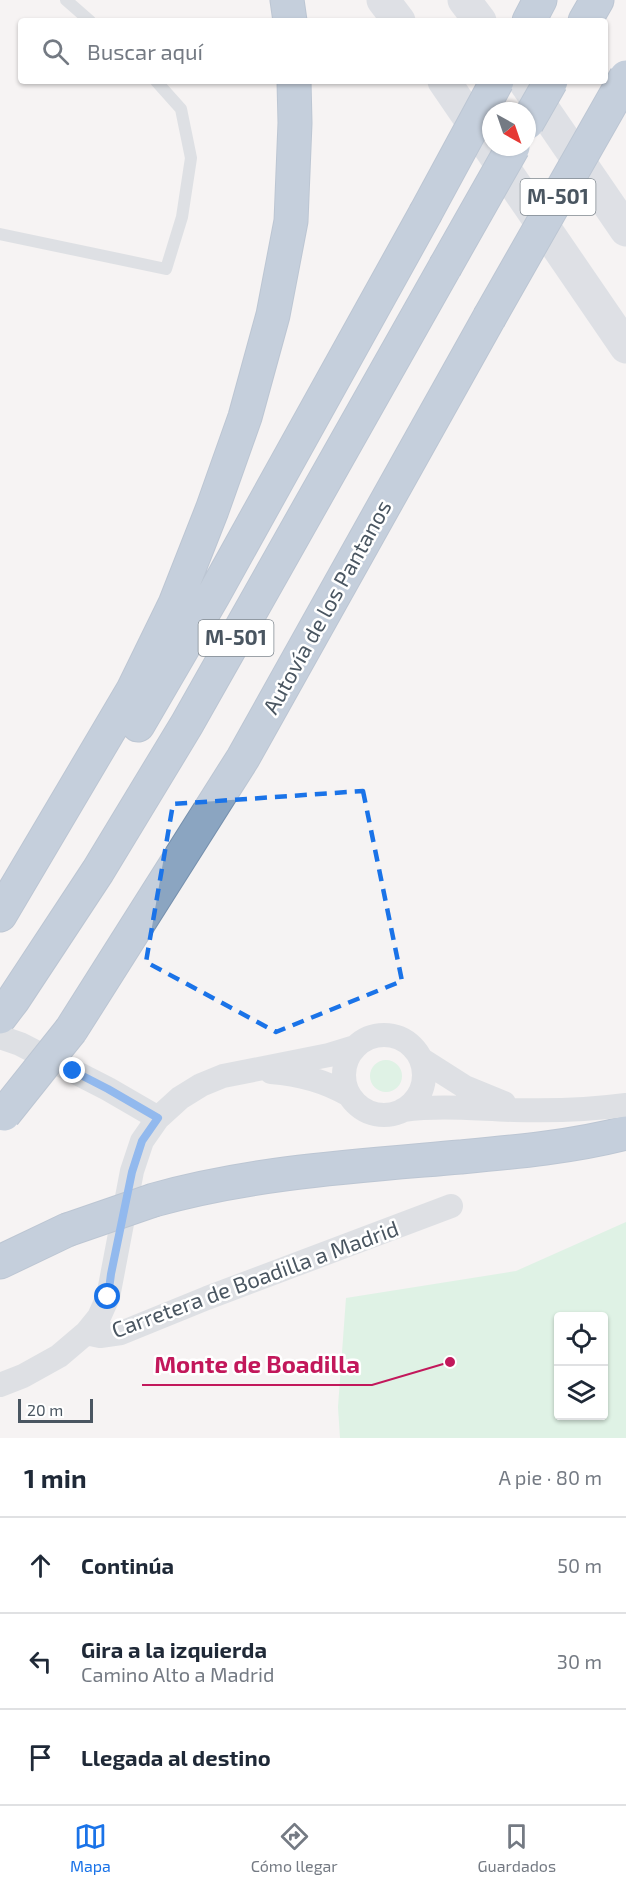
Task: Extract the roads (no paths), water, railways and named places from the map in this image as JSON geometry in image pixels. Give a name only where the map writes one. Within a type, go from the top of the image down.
[{"type":"highway","points":[[287,0],[290,18]]},
{"type":"highway","points":[[531,18],[540,0]]},
{"type":"highway","name":"Autovía de los Pantanos","points":[[2,1116],[71,1030],[243,758],[626,77]]},
{"type":"highway","points":[[0,915],[133,690],[175,604],[246,417],[273,315],[291,221],[295,123],[294,84]]},
{"type":"highway","points":[[0,932],[34,890],[117,760],[213,596],[495,84]]},
{"type":"highway","points":[[536,107],[549,84]]},
{"type":"highway","name":"M-501","points":[[6,1009],[98,871],[187,724],[508,156]]},
{"type":"highway","points":[[0,1262],[67,1230],[193,1189],[241,1180],[337,1168],[504,1153],[607,1138],[626,1133]]},
{"type":"street","points":[[383,0],[397,18]]},
{"type":"street","points":[[464,0],[478,18]]},
{"type":"street","points":[[446,84],[626,347]]},
{"type":"street","points":[[526,84],[626,230]]},
{"type":"street","points":[[244,1072],[290,1074],[321,1082],[349,1095],[363,1109],[373,1113],[393,1114],[412,1103],[419,1093],[423,1082],[421,1059],[414,1048],[404,1040],[391,1035],[378,1035],[365,1039],[355,1047],[345,1064],[345,1085],[349,1095]]},
{"type":"street","points":[[0,1037],[20,1044],[108,1089],[158,1118]]},
{"type":"street","points":[[86,1333],[99,1317],[108,1297],[132,1172],[142,1141],[158,1118],[180,1098],[201,1085],[223,1076],[328,1055],[355,1047]]},
{"type":"street","points":[[421,1059],[465,1087],[530,1110]]},
{"type":"street","points":[[403,1110],[449,1107],[530,1110],[626,1105]]},
{"type":"street","name":"Carretera de Boadilla a Madrid","points":[[0,1385],[23,1376],[59,1356],[86,1333],[100,1336],[121,1333],[451,1206]]},
{"type":"lane","points":[[66,0],[87,18]]},
{"type":"lane","points":[[0,234],[166,269],[182,217],[191,158],[181,109],[159,84]]},
{"type":"place","name":"Monte de Boadilla","points":[[450,1362]]}]
